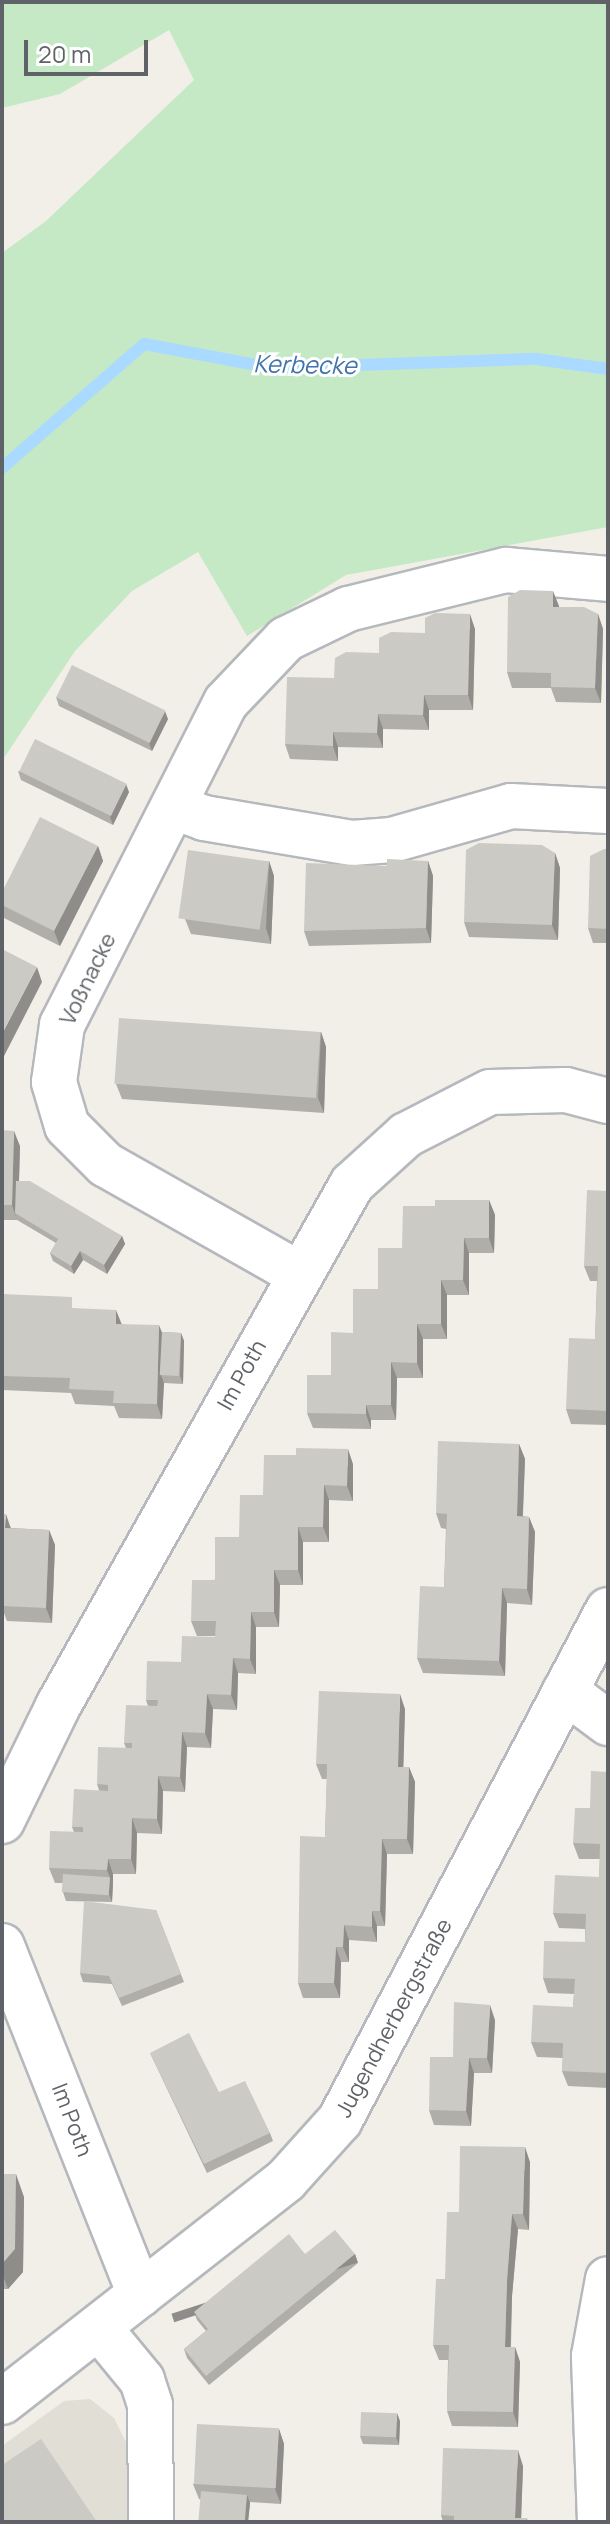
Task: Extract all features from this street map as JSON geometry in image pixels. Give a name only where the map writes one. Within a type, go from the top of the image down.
[{"type":"street","name":"Voßnacke","points":[[299,1274],[106,1165],[67,1126],[54,1082],[62,1025],[226,702],[286,639],[348,609],[506,570],[608,579]]},
{"type":"street","points":[[174,807],[204,818],[352,843],[392,840],[511,806],[608,811]]},
{"type":"street","name":"Im Poth","points":[[2,1821],[58,1706],[352,1184],[406,1135],[490,1092],[566,1090],[608,1101]]},
{"type":"street","name":"Jugendherbergstraße","points":[[2,2402],[100,2329],[286,2180],[340,2120],[608,1610]]},
{"type":"street","points":[[565,1691],[608,1723]]},
{"type":"street","name":"Im Poth","points":[[2,1946],[140,2295]]},
{"type":"street","points":[[600,2522],[594,2356],[608,2279]]},
{"type":"street","points":[[100,2329],[142,2380],[150,2405],[151,2522]]},
{"type":"shaded area","points":[[90,2399],[114,2418],[132,2454],[128,2522],[2,2522],[2,2446],[64,2401]]},
{"type":"green space","points":[[2,2],[608,2],[608,527],[346,575],[247,636],[198,552],[132,591],[75,651],[2,761],[2,253],[46,221],[194,80],[169,30],[60,94],[2,108]]},
{"type":"building","points":[[520,590],[553,591],[553,607],[584,607],[598,614],[595,688],[551,687],[551,673],[507,672],[508,597]]},
{"type":"building","points":[[435,613],[470,614],[468,695],[424,695],[423,715],[378,714],[377,733],[333,732],[333,746],[285,744],[287,677],[334,678],[335,658],[346,652],[379,653],[379,638],[391,632],[425,633],[425,618]]},
{"type":"building","points":[[72,665],[165,711],[150,743],[56,697]]},
{"type":"building","points":[[35,739],[127,784],[111,816],[19,771]]},
{"type":"building","points":[[40,817],[98,846],[54,931],[2,905],[2,892]]},
{"type":"building","points":[[479,843],[542,845],[555,853],[552,925],[464,922],[466,850]]},
{"type":"building","points":[[608,849],[608,929],[588,928],[590,856]]},
{"type":"building","points":[[188,850],[269,861],[260,930],[178,918]]},
{"type":"building","points":[[387,859],[428,861],[426,928],[304,931],[306,863],[387,866]]},
{"type":"building","points":[[2,949],[37,967],[2,1034]]},
{"type":"building","points":[[119,1018],[321,1032],[316,1098],[114,1084]]},
{"type":"building","points":[[2,1130],[14,1131],[12,1205],[2,1205]]},
{"type":"building","points":[[16,1181],[30,1181],[122,1236],[104,1265],[80,1251],[71,1266],[50,1253],[58,1239],[15,1213]]},
{"type":"building","points":[[587,1190],[608,1191],[608,1411],[566,1409],[569,1338],[595,1339],[598,1266],[584,1266]]},
{"type":"building","points":[[435,1200],[489,1200],[489,1238],[464,1238],[463,1280],[441,1280],[441,1324],[417,1324],[417,1363],[391,1362],[391,1405],[366,1405],[366,1414],[307,1413],[307,1375],[331,1375],[331,1332],[353,1333],[353,1289],[378,1289],[378,1248],[402,1248],[403,1206],[435,1206]]},
{"type":"building","points":[[2,1294],[72,1297],[72,1308],[116,1310],[116,1324],[159,1325],[157,1404],[113,1403],[114,1391],[69,1389],[70,1378],[2,1376]]},
{"type":"building","points":[[162,1332],[181,1333],[179,1376],[160,1375]]},
{"type":"building","points":[[438,1441],[519,1444],[517,1516],[529,1517],[527,1589],[502,1588],[499,1661],[417,1658],[420,1586],[444,1587],[447,1514],[436,1513]]},
{"type":"building","points":[[296,1448],[348,1449],[347,1486],[324,1485],[323,1527],[298,1527],[298,1570],[274,1570],[274,1612],[251,1612],[250,1659],[233,1658],[231,1695],[207,1694],[205,1733],[182,1732],[180,1777],[158,1776],[157,1819],[132,1818],[131,1859],[108,1859],[107,1870],[49,1868],[50,1831],[83,1832],[83,1827],[72,1827],[74,1789],[108,1791],[108,1785],[97,1784],[98,1747],[132,1748],[132,1743],[124,1743],[126,1705],[157,1706],[158,1700],[146,1700],[147,1661],[181,1662],[182,1636],[215,1637],[216,1621],[191,1621],[192,1580],[215,1580],[215,1537],[239,1537],[240,1495],[263,1495],[264,1455],[296,1455]]},
{"type":"building","points":[[2,1514],[6,1514],[5,1528],[49,1530],[46,1608],[2,1606]]},
{"type":"building","points":[[319,1691],[400,1694],[398,1767],[409,1767],[407,1839],[382,1839],[380,1911],[372,1911],[372,1927],[344,1925],[343,1947],[336,1947],[334,1983],[298,1983],[300,1836],[325,1837],[327,1764],[316,1764]]},
{"type":"building","points":[[591,1771],[608,1772],[608,2073],[562,2071],[563,2043],[531,2042],[533,2005],[573,2007],[575,1979],[543,1978],[544,1941],[585,1942],[586,1914],[553,1913],[555,1875],[599,1877],[600,1844],[573,1843],[575,1808],[590,1808]]},
{"type":"building","points":[[63,1874],[110,1877],[109,1895],[62,1892]]},
{"type":"building","points":[[84,1901],[156,1910],[181,1974],[119,1998],[109,1976],[80,1973]]},
{"type":"building","points":[[454,2002],[490,2005],[487,2058],[469,2058],[466,2111],[429,2110],[430,2057],[453,2057]]},
{"type":"building","points":[[189,2033],[219,2092],[245,2081],[270,2133],[204,2164],[150,2053]]},
{"type":"building","points":[[460,2146],[525,2147],[523,2214],[512,2214],[507,2281],[505,2347],[515,2347],[513,2412],[447,2411],[449,2345],[433,2345],[436,2279],[445,2279],[447,2212],[459,2212]]},
{"type":"building","points":[[2,2174],[16,2174],[15,2249],[2,2264]]},
{"type":"building","points":[[335,2230],[355,2254],[206,2376],[184,2349],[208,2329],[194,2312],[289,2234],[305,2254]]},
{"type":"building","points":[[361,2412],[397,2413],[396,2437],[360,2436]]},
{"type":"building","points":[[197,2424],[279,2428],[276,2488],[194,2484]]},
{"type":"building","points":[[41,2439],[97,2522],[2,2522],[2,2465]]},
{"type":"building","points":[[443,2448],[518,2450],[515,2518],[527,2518],[526,2522],[454,2522],[454,2516],[441,2515]]},
{"type":"building","points":[[201,2491],[247,2495],[244,2522],[198,2522]]},
{"type":"waterway","name":"Kerbecke","points":[[2,468],[144,344],[272,368],[536,359],[608,369]]}]
